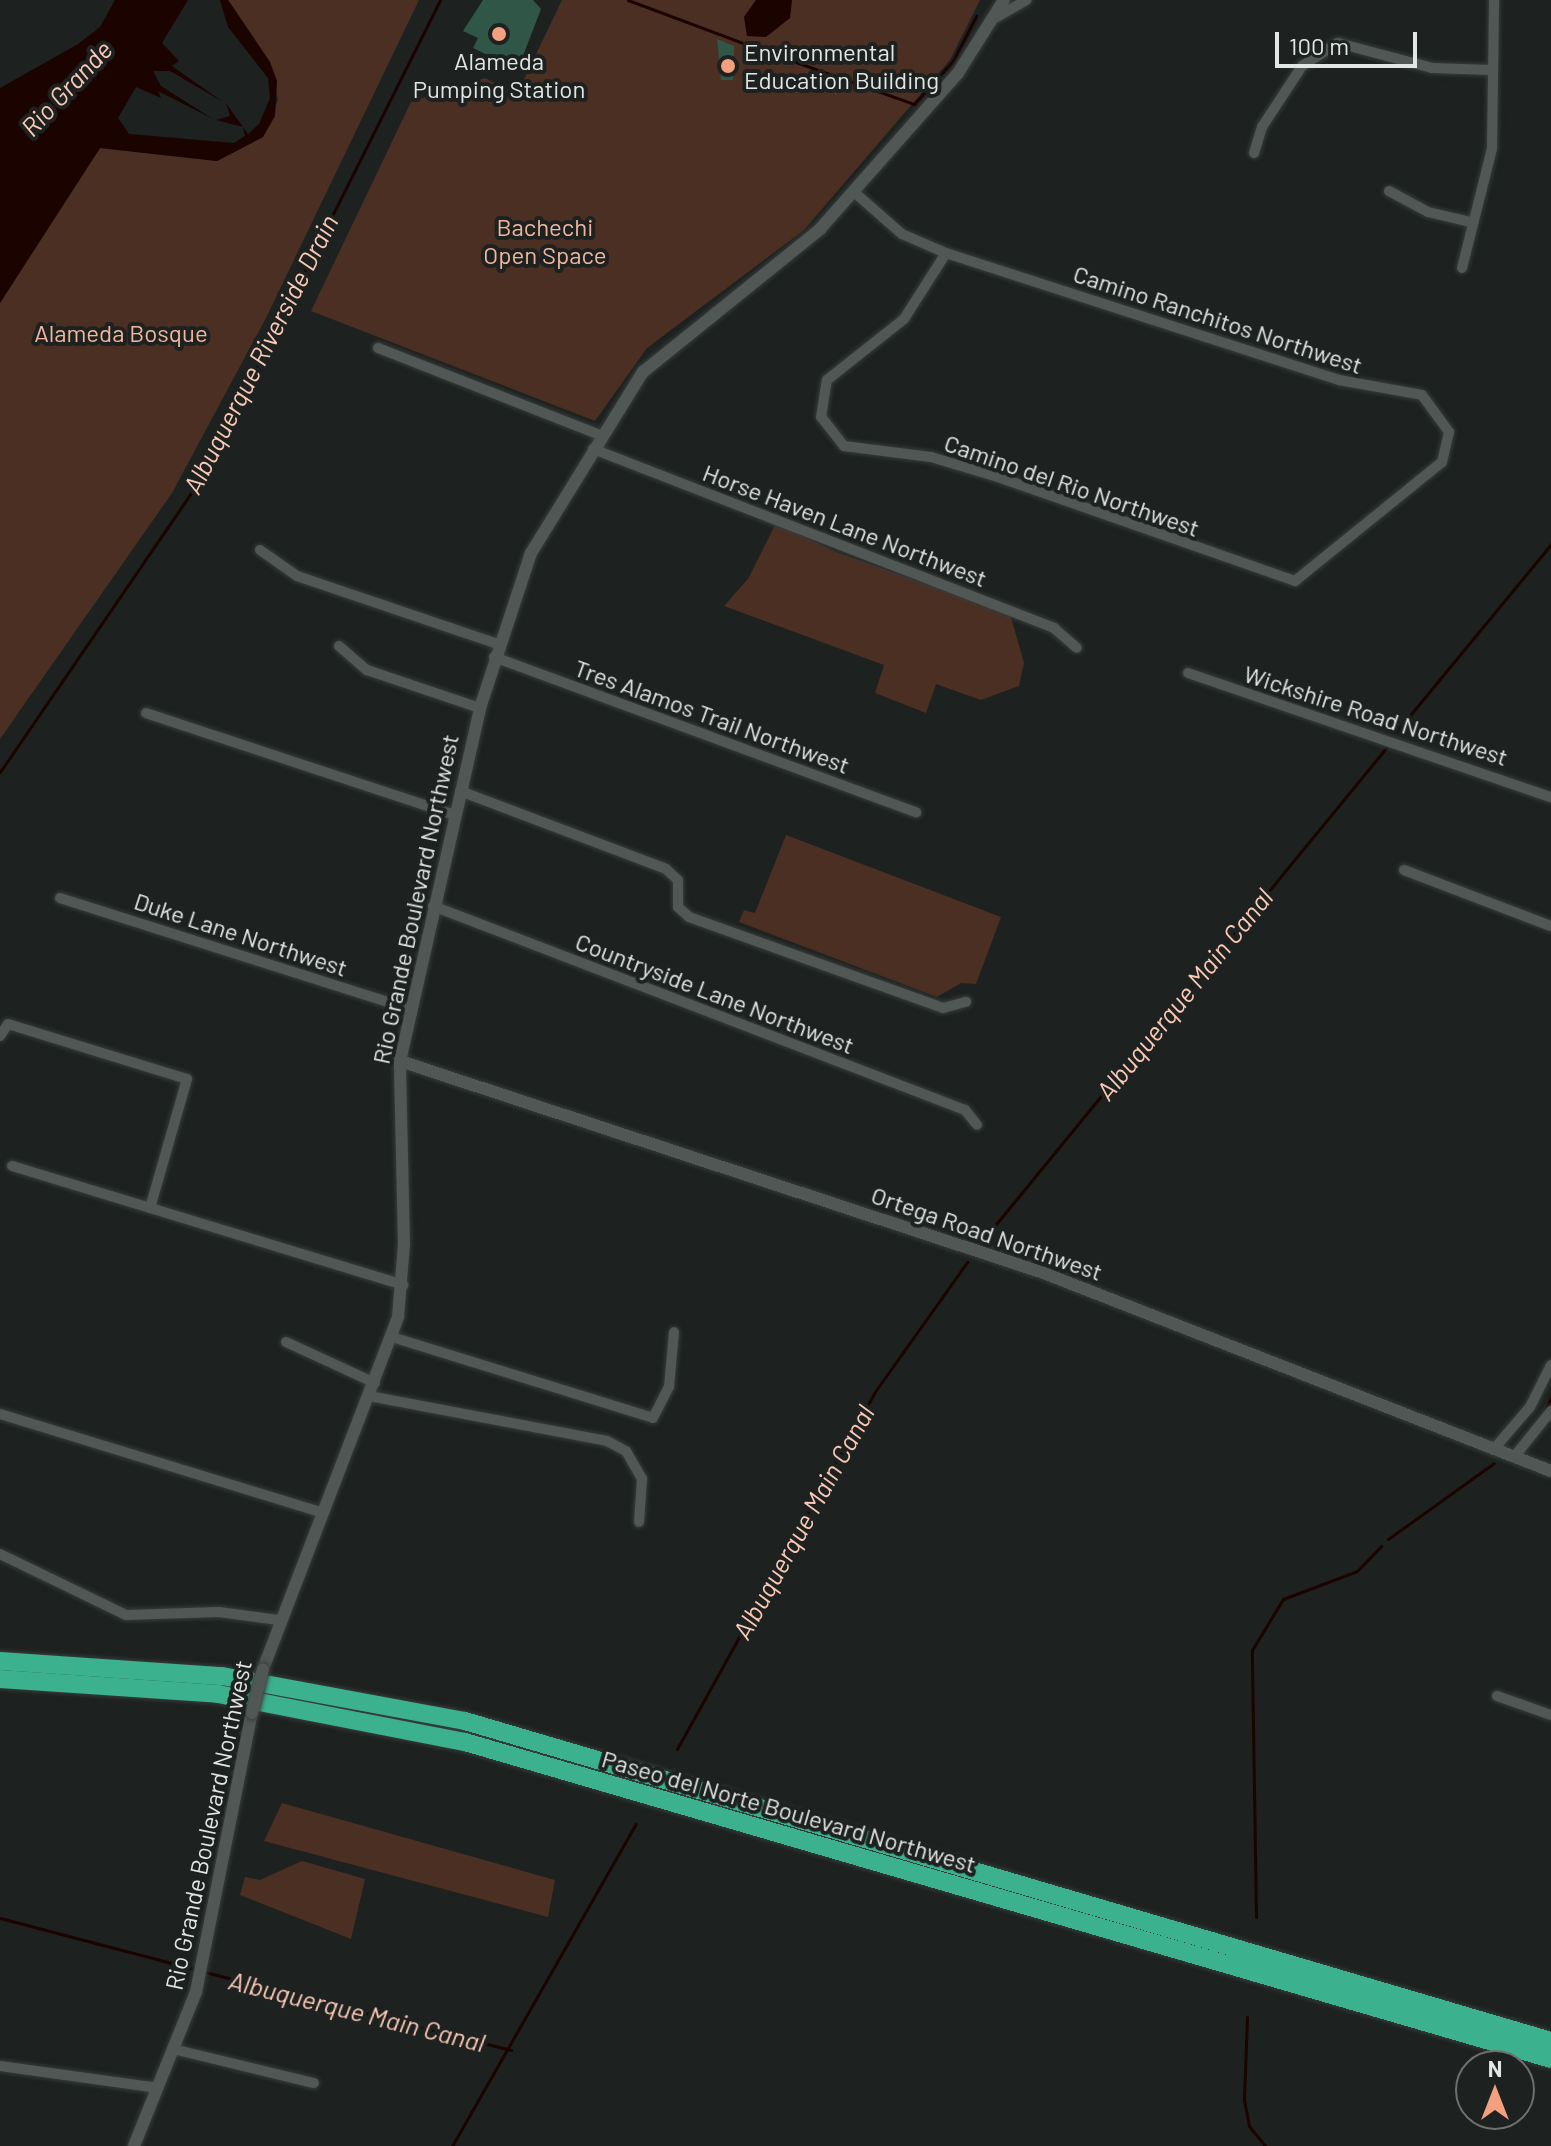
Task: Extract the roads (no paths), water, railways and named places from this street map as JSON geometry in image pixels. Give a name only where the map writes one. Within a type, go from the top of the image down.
[{"type":"highway","name":"Paseo del Norte Boulevard Northwest","points":[[0,1661],[222,1676],[465,1721],[1551,2041]]},
{"type":"highway","name":"Paseo del Norte Boulevard Northwest","points":[[0,1679],[218,1694],[465,1742],[1551,2059]]},
{"type":"street","name":"Rio Grande Boulevard Northwest","points":[[134,2146],[202,1971],[252,1713],[278,1620],[392,1337],[403,1285],[400,1061],[480,708],[496,650],[531,553],[600,435],[665,349],[780,262],[854,192],[958,73],[997,17],[1004,0]]},
{"type":"street","points":[[997,17],[1026,0]]},
{"type":"street","points":[[1462,268],[1470,222],[1492,149],[1494,0]]},
{"type":"street","points":[[1254,153],[1262,127],[1302,66],[1338,43],[1432,68],[1491,70]]},
{"type":"street","points":[[1389,191],[1428,212],[1470,222]]},
{"type":"street","name":"Camino Ranchitos Northwest","points":[[854,192],[902,234],[946,253],[1339,380],[1406,389],[1436,407],[1449,432],[1433,475],[1295,581]]},
{"type":"street","name":"Camino del Rio Northwest","points":[[946,253],[904,319],[827,380],[821,417],[832,436],[857,449],[931,457],[998,477],[1295,581]]},
{"type":"street","points":[[378,348],[600,435]]},
{"type":"street","name":"Horse Haven Lane Northwest","points":[[593,449],[1054,628],[1077,648]]},
{"type":"street","name":"Tres Alamos Trail Northwest","points":[[260,550],[297,576],[916,812]]},
{"type":"street","points":[[339,646],[367,670],[480,708]]},
{"type":"street","name":"Wickshire Road Northwest","points":[[1188,673],[1551,797]]},
{"type":"street","points":[[146,713],[455,815]]},
{"type":"street","points":[[460,791],[666,869],[678,880],[678,907],[689,917],[943,1008],[966,1002]]},
{"type":"street","points":[[1404,870],[1551,926]]},
{"type":"street","name":"Duke Lane Northwest","points":[[60,898],[410,1009]]},
{"type":"street","name":"Countryside Lane Northwest","points":[[433,906],[965,1110],[977,1125]]},
{"type":"street","points":[[0,1036],[8,1024],[187,1079],[150,1208]]},
{"type":"street","name":"Ortega Road Northwest","points":[[400,1061],[1041,1272],[1551,1471]]},
{"type":"street","points":[[12,1166],[403,1285]]},
{"type":"street","points":[[392,1337],[653,1418],[669,1387],[674,1332]]},
{"type":"street","points":[[286,1342],[375,1383]]},
{"type":"street","points":[[1493,1450],[1530,1407],[1551,1365]]},
{"type":"street","points":[[369,1396],[607,1441],[626,1451],[642,1479],[639,1522]]},
{"type":"street","points":[[1514,1457],[1551,1411]]},
{"type":"street","points":[[0,1414],[321,1512]]},
{"type":"street","points":[[0,1554],[126,1615],[219,1612],[278,1620]]},
{"type":"street","points":[[1497,1696],[1551,1715]]},
{"type":"street","points":[[173,2049],[314,2083]]},
{"type":"street","points":[[0,2066],[158,2088]]},
{"type":"water","name":"Rio Grande","points":[[115,0],[188,0],[162,43],[179,61],[172,66],[223,102],[170,71],[153,71],[161,86],[213,119],[158,91],[161,98],[136,87],[118,118],[129,134],[234,143],[245,136],[243,127],[216,120],[230,116],[226,103],[248,134],[259,124],[270,98],[268,78],[228,27],[220,0],[228,0],[270,62],[277,81],[275,116],[263,137],[217,161],[100,148],[0,303],[0,88],[78,44],[100,27]]},
{"type":"water","points":[[756,0],[792,0],[790,18],[766,37],[747,36],[744,17]]},
{"type":"waterway","name":"Albuquerque Riverside Drain","points":[[0,772],[200,480],[440,0]]},
{"type":"waterway","points":[[628,0],[751,46]]},
{"type":"waterway","points":[[756,48],[914,104],[953,61],[976,16]]},
{"type":"waterway","name":"Albuquerque Main Canal","points":[[1397,731],[1551,544]]},
{"type":"waterway","name":"Albuquerque Main Canal","points":[[983,1240],[1386,748]]},
{"type":"waterway","name":"Albuquerque Main Canal","points":[[677,1749],[874,1393],[967,1262]]},
{"type":"waterway","points":[[1544,1413],[1551,1398]]},
{"type":"waterway","points":[[1388,1539],[1494,1463]]},
{"type":"waterway","points":[[1256,1917],[1252,1650],[1283,1599],[1357,1571],[1381,1546]]},
{"type":"waterway","name":"Albuquerque Main Canal","points":[[452,2146],[636,1824]]},
{"type":"waterway","name":"Albuquerque Main Canal","points":[[0,1918],[198,1970]]},
{"type":"waterway","name":"Albuquerque Main Canal","points":[[205,1972],[511,2050]]},
{"type":"waterway","points":[[1247,2017],[1244,2100],[1249,2126],[1265,2146]]},
{"type":"place","name":"Alameda Pumping Station","points":[[499,34]]},
{"type":"place","name":"Environmental Education Building","points":[[728,66]]},
{"type":"park label","name":"Bachechi Open Space","points":[[545,241]]},
{"type":"park label","name":"Alameda Bosque","points":[[121,333]]}]
